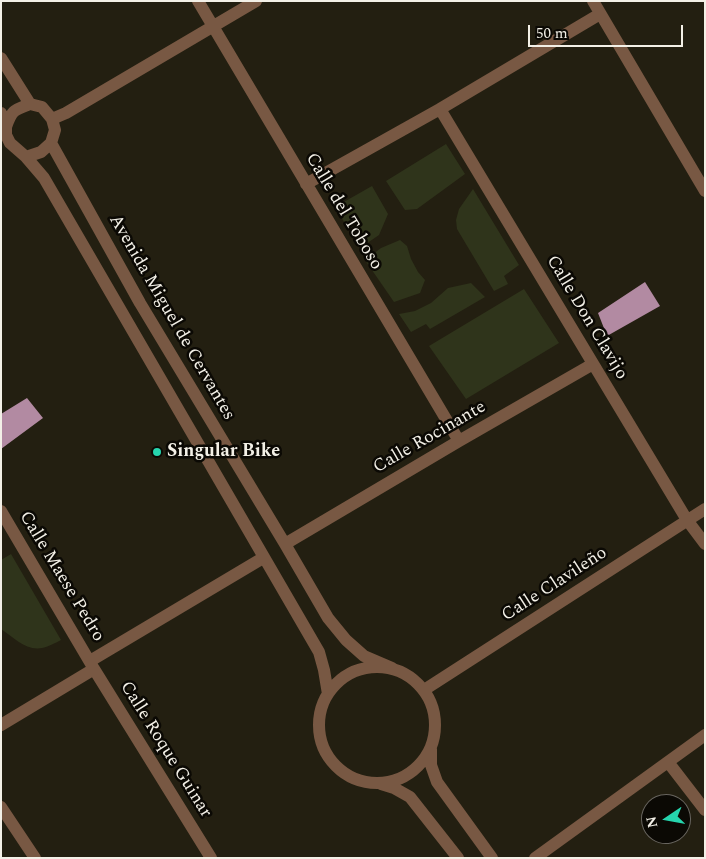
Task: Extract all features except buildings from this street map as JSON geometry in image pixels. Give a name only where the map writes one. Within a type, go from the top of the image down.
[{"type":"street","name":"Calle del Toboso","points":[[198,1],[459,441]]},
{"type":"street","points":[[52,119],[66,113],[213,28],[256,1]]},
{"type":"street","points":[[593,1],[705,191]]},
{"type":"street","points":[[306,184],[440,109],[600,14]]},
{"type":"street","points":[[1,58],[30,104]]},
{"type":"street","points":[[26,157],[41,152],[51,143],[55,130],[52,119],[42,107],[30,104],[10,115],[6,127],[5,146],[26,157],[44,178],[319,652],[328,694]]},
{"type":"street","name":"Calle Don Clavijo","points":[[440,109],[688,520],[705,544]]},
{"type":"street","points":[[1,113],[6,127]]},
{"type":"street","name":"Avenida Miguel de Cervantes","points":[[51,143],[140,303],[328,618],[346,640],[364,656],[392,668]]},
{"type":"street","name":"Calle Rocinante","points":[[284,544],[593,364]]},
{"type":"street","name":"Calle Clavileño","points":[[424,690],[705,509]]},
{"type":"street","name":"Calle Maese Pedro","points":[[1,511],[92,665]]},
{"type":"street","points":[[1,725],[92,665],[263,558]]},
{"type":"street","name":"Calle Roque Guinar","points":[[92,665],[211,858]]},
{"type":"street","points":[[458,858],[410,797],[394,788],[358,781],[342,772],[329,759],[323,749],[318,729],[320,712],[326,696],[336,683],[356,670],[372,666],[392,668],[411,677],[424,690],[434,711],[435,730],[431,746],[430,765],[437,782],[492,858]]},
{"type":"street","points":[[535,858],[705,735]]},
{"type":"street","points":[[379,784],[399,779],[414,770],[423,761],[431,746]]},
{"type":"street","points":[[668,762],[705,810]]},
{"type":"street","points":[[1,807],[35,858]]},
{"type":"green space","points":[[446,144],[465,174],[417,209],[405,210],[386,181]]},
{"type":"green space","points":[[372,186],[388,214],[379,235],[360,248],[335,207]]},
{"type":"green space","points":[[473,189],[519,265],[504,276],[508,284],[494,291],[457,229],[456,220],[459,209]]},
{"type":"green space","points":[[400,240],[407,246],[411,259],[425,280],[420,293],[394,302],[365,260],[381,248]]},
{"type":"green space","points":[[471,283],[485,297],[430,329],[426,324],[411,332],[399,314],[415,311],[431,303],[448,288]]},
{"type":"green space","points":[[524,289],[559,343],[466,399],[429,346]]},
{"type":"green space","points":[[11,554],[61,640],[52,645],[31,647],[20,643],[1,629],[1,560]]},
{"type":"place","name":"Singular Bike","points":[[157,452]]}]
